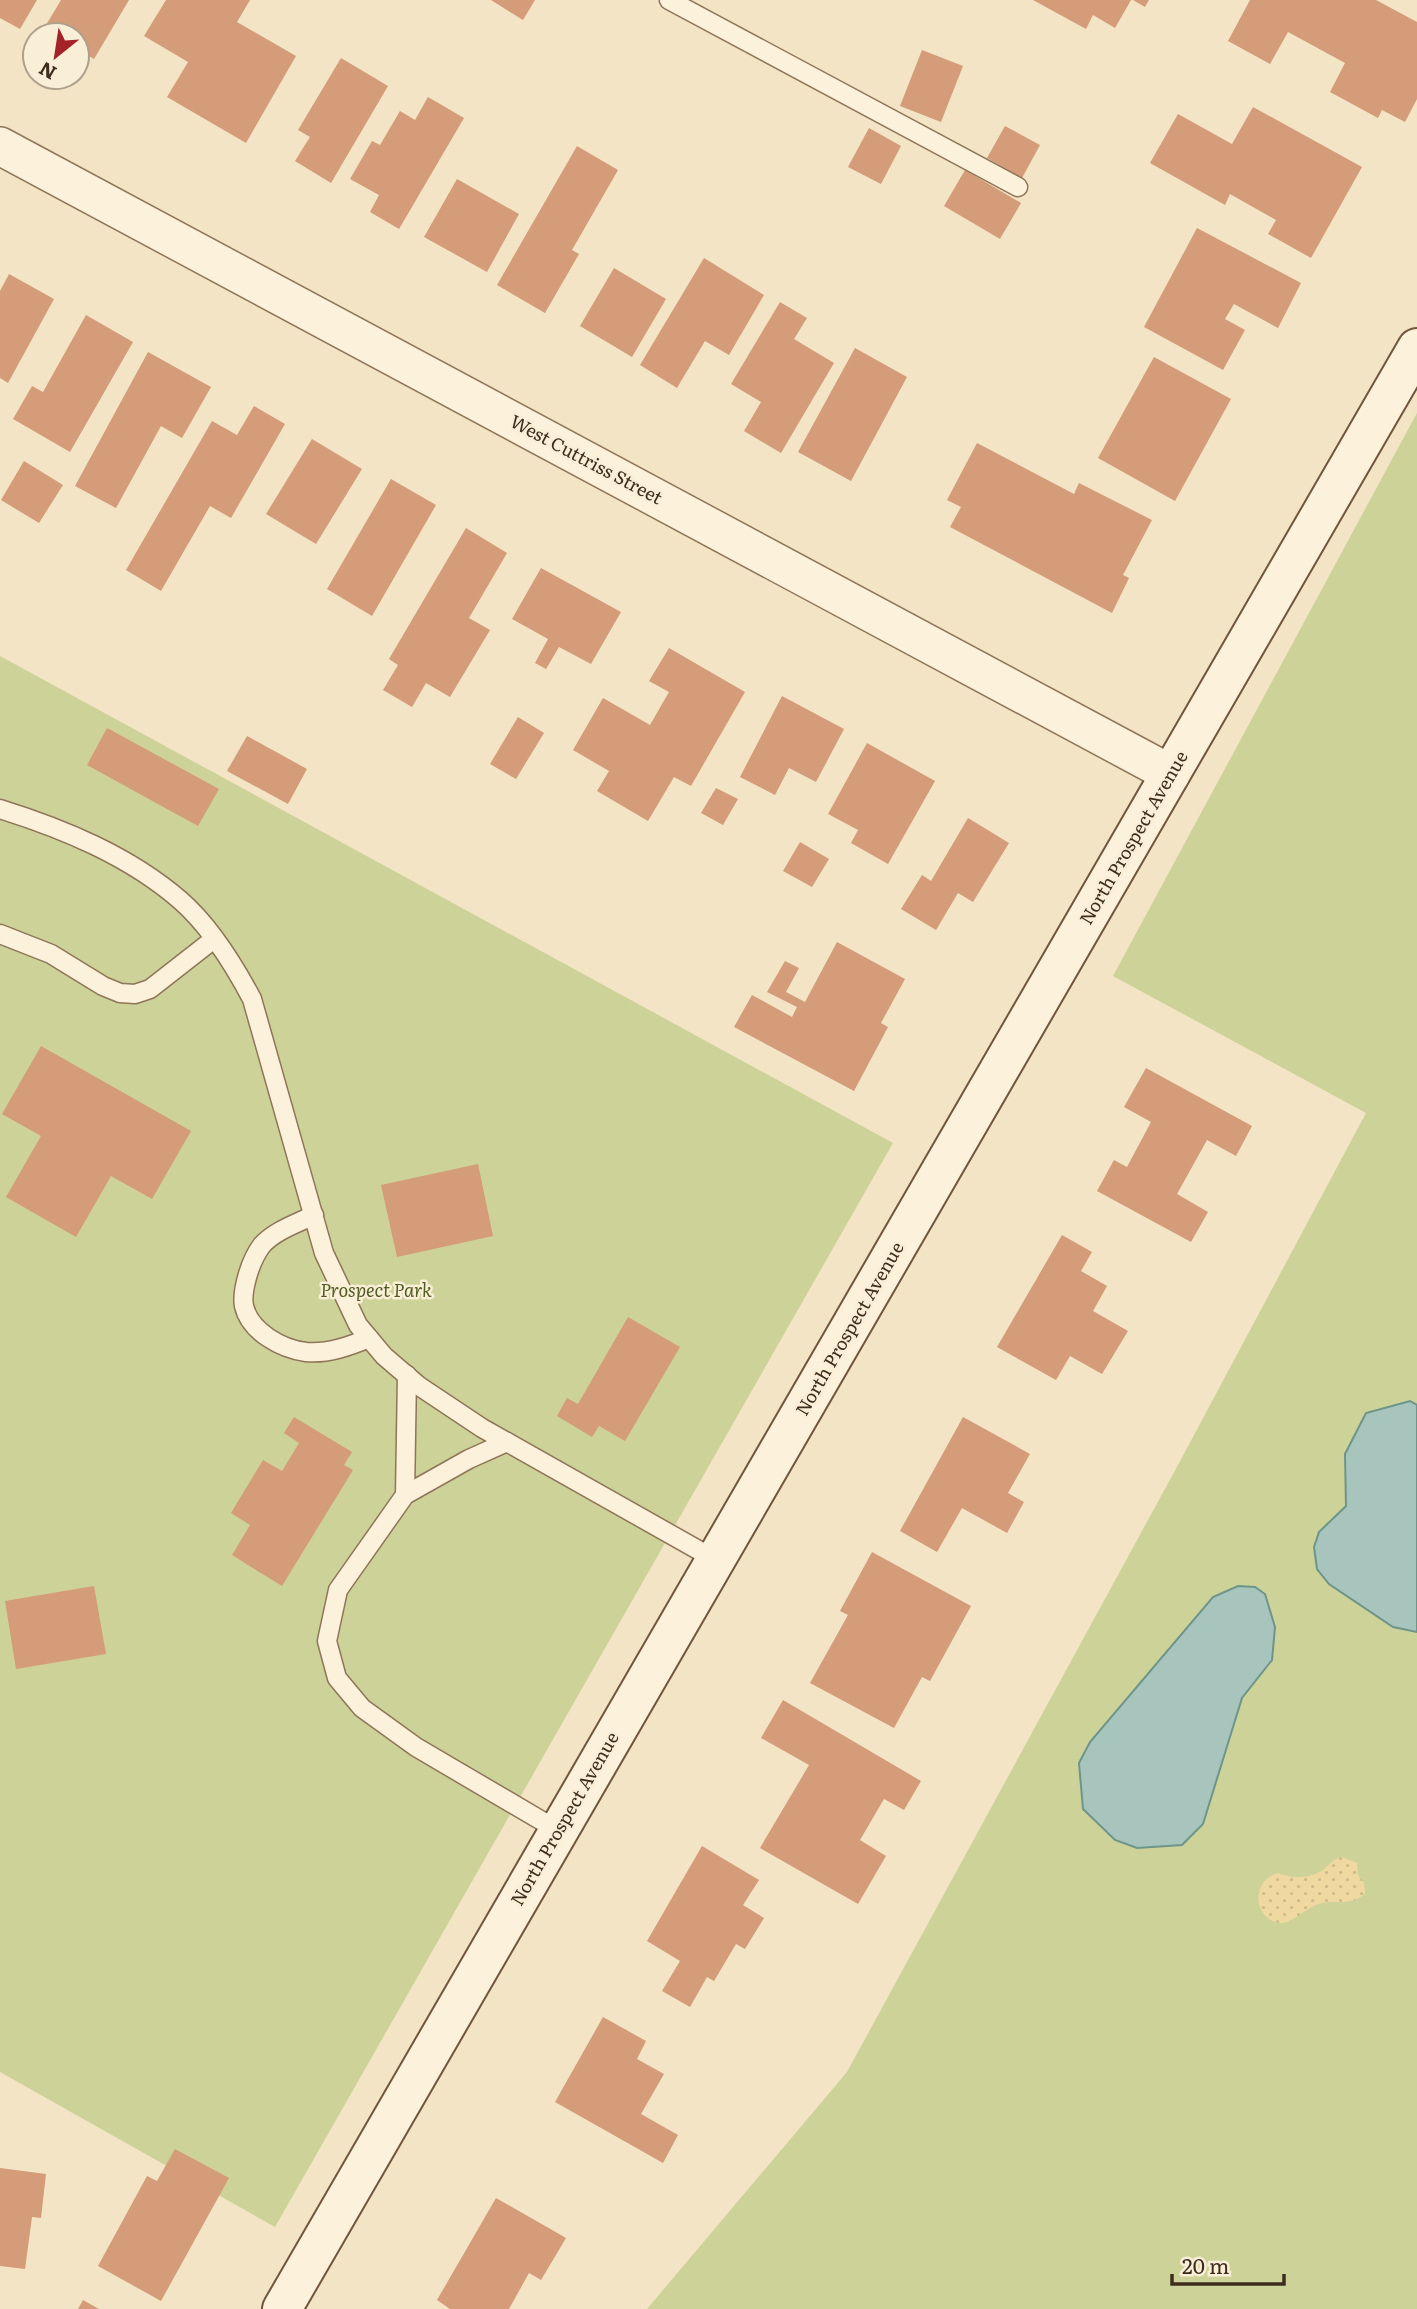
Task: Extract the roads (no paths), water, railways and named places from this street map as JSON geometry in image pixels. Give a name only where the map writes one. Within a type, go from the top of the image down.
[{"type":"street","name":"West Cuttriss Street","points":[[0,146],[1171,774]]},
{"type":"street","name":"North Prospect Avenue","points":[[282,2309],[1417,348]]},
{"type":"lane","points":[[669,0],[1018,187]]},
{"type":"lane","points":[[0,809],[68,833],[132,865],[181,901],[235,966],[252,999],[324,1253],[358,1325],[384,1356],[444,1405],[716,1560]]},
{"type":"lane","points":[[0,934],[51,954],[103,986],[128,994],[150,989],[214,939]]},
{"type":"lane","points":[[314,1215],[275,1233],[261,1246],[251,1265],[244,1288],[244,1307],[257,1329],[273,1342],[289,1349],[308,1352],[334,1350],[369,1338]]},
{"type":"lane","points":[[405,1495],[407,1375]]},
{"type":"lane","points":[[507,1442],[469,1459],[405,1495],[338,1590],[327,1641],[337,1678],[362,1708],[416,1747],[559,1831]]},
{"type":"water","points":[[1410,1401],[1417,1405],[1417,1632],[1393,1627],[1329,1584],[1317,1569],[1314,1547],[1319,1532],[1346,1506],[1345,1454],[1366,1413]]},
{"type":"water","points":[[1238,1586],[1255,1587],[1265,1594],[1275,1627],[1272,1660],[1242,1698],[1203,1824],[1182,1845],[1137,1848],[1115,1840],[1083,1809],[1079,1763],[1090,1742],[1213,1597]]},
{"type":"park label","name":"Prospect Park","points":[[376,1291]]}]
